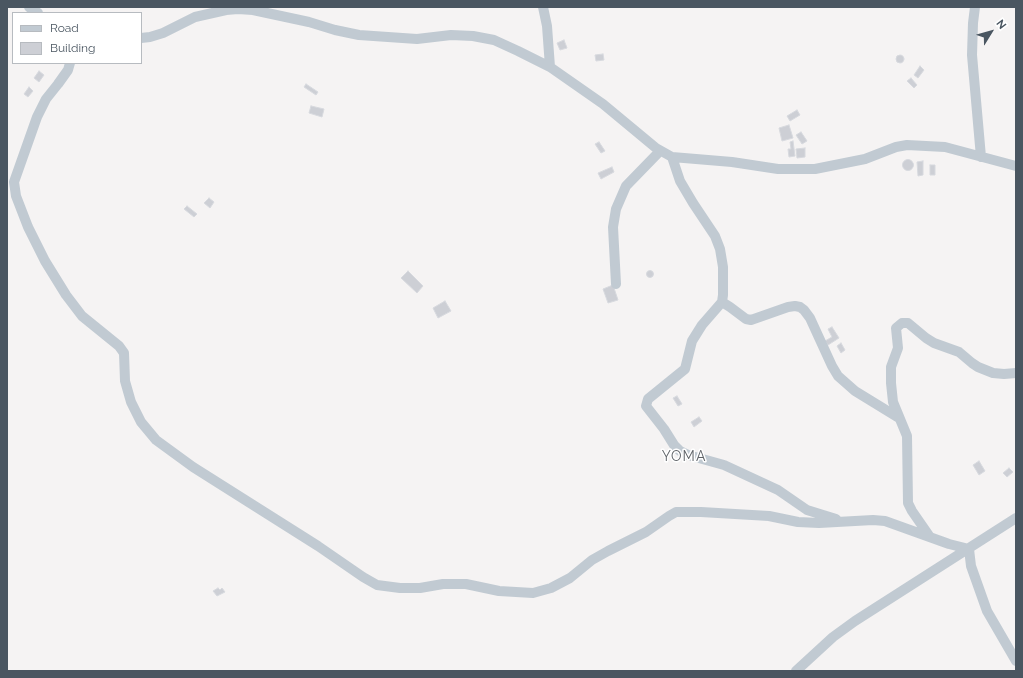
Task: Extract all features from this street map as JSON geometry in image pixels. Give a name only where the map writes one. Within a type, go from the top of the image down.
[{"type":"street","points":[[543,7],[547,26],[550,67]]},
{"type":"street","points":[[975,7],[972,55],[981,157]]},
{"type":"street","points":[[142,38],[163,33],[195,17],[226,10],[238,9],[253,10],[359,35],[417,39],[452,35],[473,36],[494,40],[550,67],[603,104],[660,150],[672,157],[732,162],[778,169],[815,169],[865,159],[896,147],[907,145],[945,147],[1016,166]]},
{"type":"street","points":[[70,64],[68,70],[46,99],[37,117],[14,182],[16,196],[28,227],[45,261],[66,295],[82,316],[115,342],[124,353],[126,381],[131,402],[140,422],[156,440],[193,467],[377,585],[400,588],[420,588],[443,584],[466,584],[499,591],[533,593],[551,588],[570,578],[592,560],[646,532],[676,512],[769,516],[798,522],[819,523],[872,520],[885,521],[969,549]]},
{"type":"street","points":[[616,284],[613,227],[616,209],[626,186],[660,150]]},
{"type":"street","points":[[672,157],[680,181],[715,236],[720,249],[723,295],[722,302],[702,325],[692,341],[685,369],[648,399],[646,406],[680,451],[688,455],[724,464],[778,490],[807,510],[829,518],[850,522]]},
{"type":"street","points":[[722,302],[751,320],[788,307],[800,307],[810,318],[838,376],[855,391],[899,418]]},
{"type":"street","points":[[930,537],[908,503],[907,436],[893,402],[891,367],[898,348],[896,328],[902,323],[908,323],[934,343],[959,352],[978,367],[993,373],[1016,373]]},
{"type":"street","points":[[796,671],[833,638],[855,622],[1016,518]]},
{"type":"street","points":[[969,549],[971,566],[987,611],[1016,661]]},
{"type":"building","points":[[564,40],[567,48],[560,50],[557,43]]},
{"type":"building","points":[[603,54],[604,60],[596,61],[595,55]]},
{"type":"building","points":[[900,55],[903,56],[903,62],[900,63],[897,62],[896,59],[897,56]]},
{"type":"building","points":[[920,66],[924,70],[918,78],[914,75]]},
{"type":"building","points":[[39,71],[44,75],[39,82],[34,78]]},
{"type":"building","points":[[911,78],[917,85],[914,88],[907,81]]},
{"type":"building","points":[[306,84],[318,92],[316,95],[304,87]]},
{"type":"building","points":[[29,87],[33,91],[28,97],[24,94]]},
{"type":"building","points":[[311,106],[324,109],[322,117],[309,113]]},
{"type":"building","points":[[797,110],[800,115],[790,121],[787,116]]},
{"type":"building","points":[[789,125],[793,138],[782,141],[779,128]]},
{"type":"building","points":[[801,132],[807,141],[802,144],[796,135]]},
{"type":"building","points":[[793,141],[795,156],[789,157],[788,149],[791,149],[790,142]]},
{"type":"building","points":[[599,142],[605,151],[601,153],[595,144]]},
{"type":"building","points":[[805,148],[805,157],[797,158],[796,149]]},
{"type":"building","points":[[908,159],[912,161],[914,165],[912,169],[908,171],[904,169],[902,165],[904,161]]},
{"type":"building","points":[[923,161],[923,175],[918,176],[917,162]]},
{"type":"building","points":[[930,165],[935,165],[935,175],[930,175]]},
{"type":"building","points":[[612,167],[614,172],[601,179],[598,173]]},
{"type":"building","points":[[209,198],[214,202],[210,208],[204,203]]},
{"type":"building","points":[[187,206],[197,214],[194,217],[184,209]]},
{"type":"building","points":[[650,270],[653,271],[653,277],[650,278],[647,277],[646,274],[647,271]]},
{"type":"building","points":[[408,271],[423,286],[417,293],[401,278]]},
{"type":"building","points":[[613,285],[618,300],[608,303],[603,289]]},
{"type":"building","points":[[445,301],[451,311],[438,318],[433,308]]},
{"type":"building","points":[[832,327],[839,338],[828,345],[825,341],[832,337],[828,329]]},
{"type":"building","points":[[841,343],[845,350],[841,353],[837,346]]},
{"type":"building","points":[[677,396],[682,404],[678,406],[673,398]]},
{"type":"building","points":[[699,417],[702,421],[694,427],[691,422]]},
{"type":"building","points":[[979,461],[985,471],[979,475],[973,465]]},
{"type":"building","points":[[1009,468],[1013,472],[1007,477],[1003,473]]},
{"type":"building","points":[[218,588],[220,590],[222,588],[225,592],[217,596],[213,591]]},
{"type":"district","name":"YOMA","points":[[684,457]]}]
